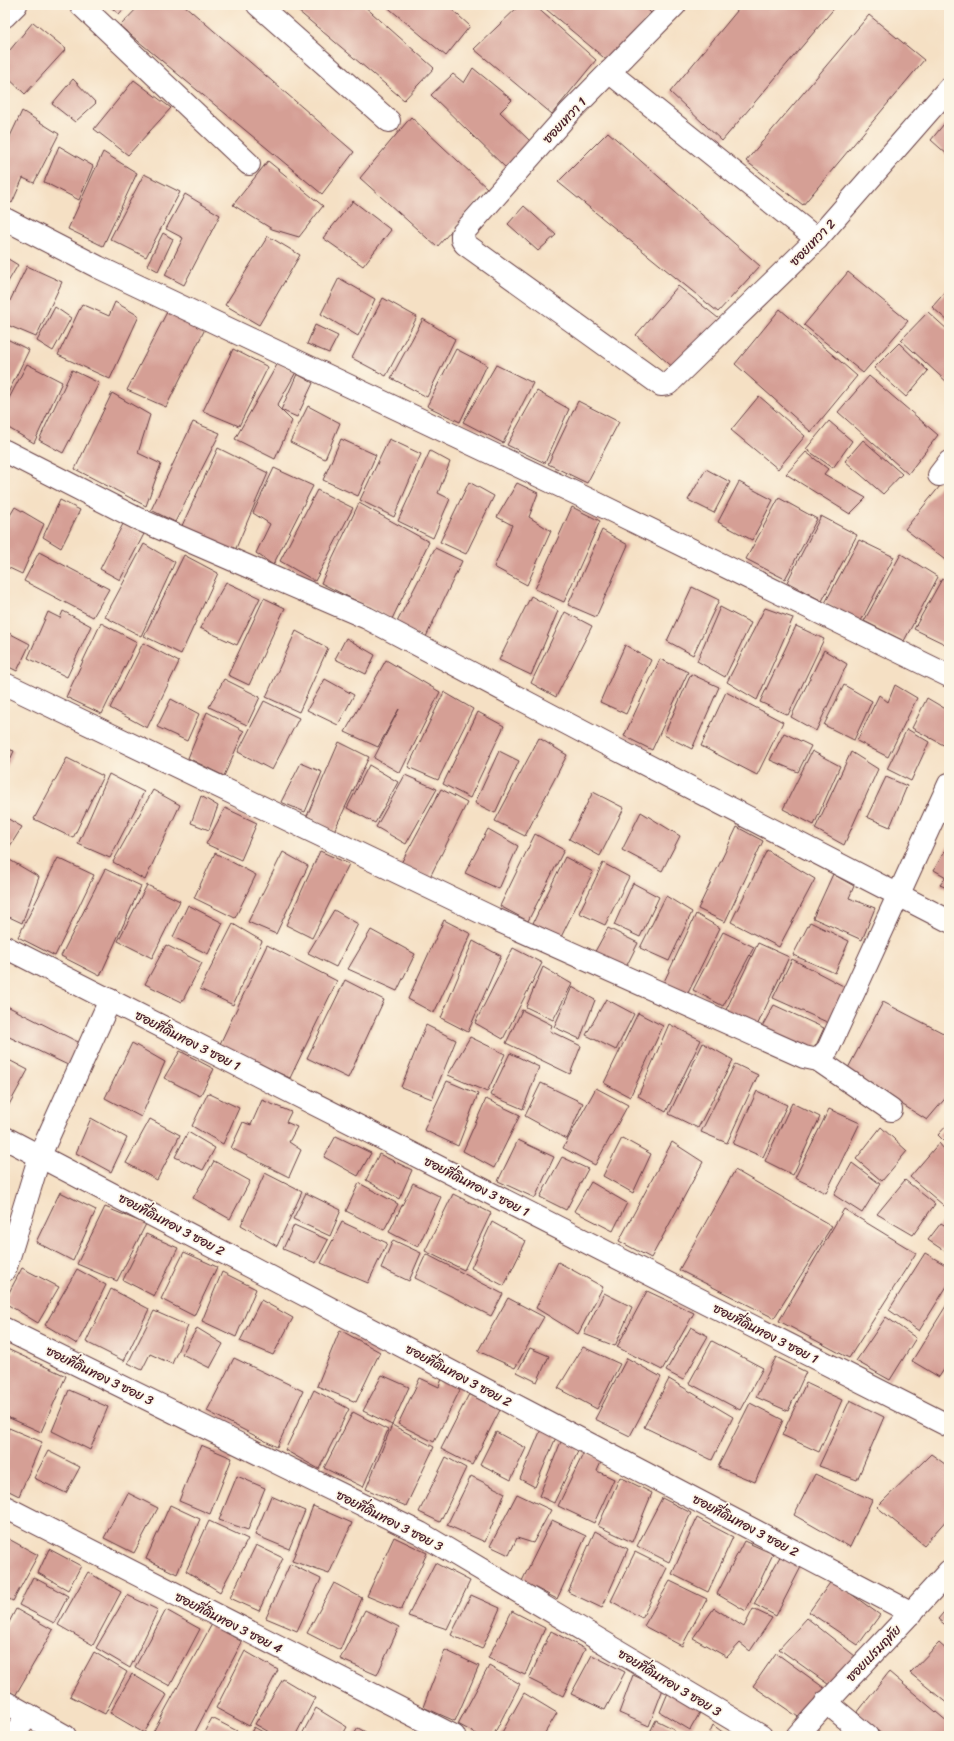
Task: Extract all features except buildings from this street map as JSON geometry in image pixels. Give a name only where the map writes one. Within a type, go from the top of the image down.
[{"type":"street","points":[[5,16],[16,5]]},
{"type":"street","points":[[81,5],[249,164]]},
{"type":"street","points":[[258,5],[389,121]]},
{"type":"street","name":"ซอยเทวา 1","points":[[665,385],[661,385],[462,240],[462,234],[569,113],[675,5]]},
{"type":"street","points":[[609,72],[818,239]]},
{"type":"street","name":"ซอยเทวา 2","points":[[665,385],[668,384],[818,239],[949,88]]},
{"type":"street","points":[[5,219],[98,267],[634,522],[949,676]]},
{"type":"street","points":[[5,450],[136,518],[368,618],[949,921]]},
{"type":"street","points":[[5,684],[495,919],[804,1057],[818,1060],[891,1110]]},
{"type":"street","points":[[818,1060],[828,1049],[949,784]]},
{"type":"street","name":"ซอยที่ดินทอง 3 ซอย 1","points":[[5,947],[949,1426]]},
{"type":"street","points":[[5,1270],[40,1155],[110,1000]]},
{"type":"street","name":"ซอยที่ดินทอง 3 ซอย 2","points":[[5,1138],[912,1613]]},
{"type":"street","name":"ซอยที่ดินทอง 3 ซอย 3","points":[[5,1329],[420,1534],[761,1736]]},
{"type":"street","name":"ซอยที่ดินทอง 3 ซอย 4","points":[[5,1507],[454,1736]]},
{"type":"street","name":"ซอยเปรมฤทัย","points":[[797,1736],[826,1702],[912,1613],[949,1571]]},
{"type":"street","points":[[5,1702],[65,1736]]},
{"type":"street","points":[[826,1702],[867,1736]]},
{"type":"street","points":[[12,1736],[29,1715]]}]
